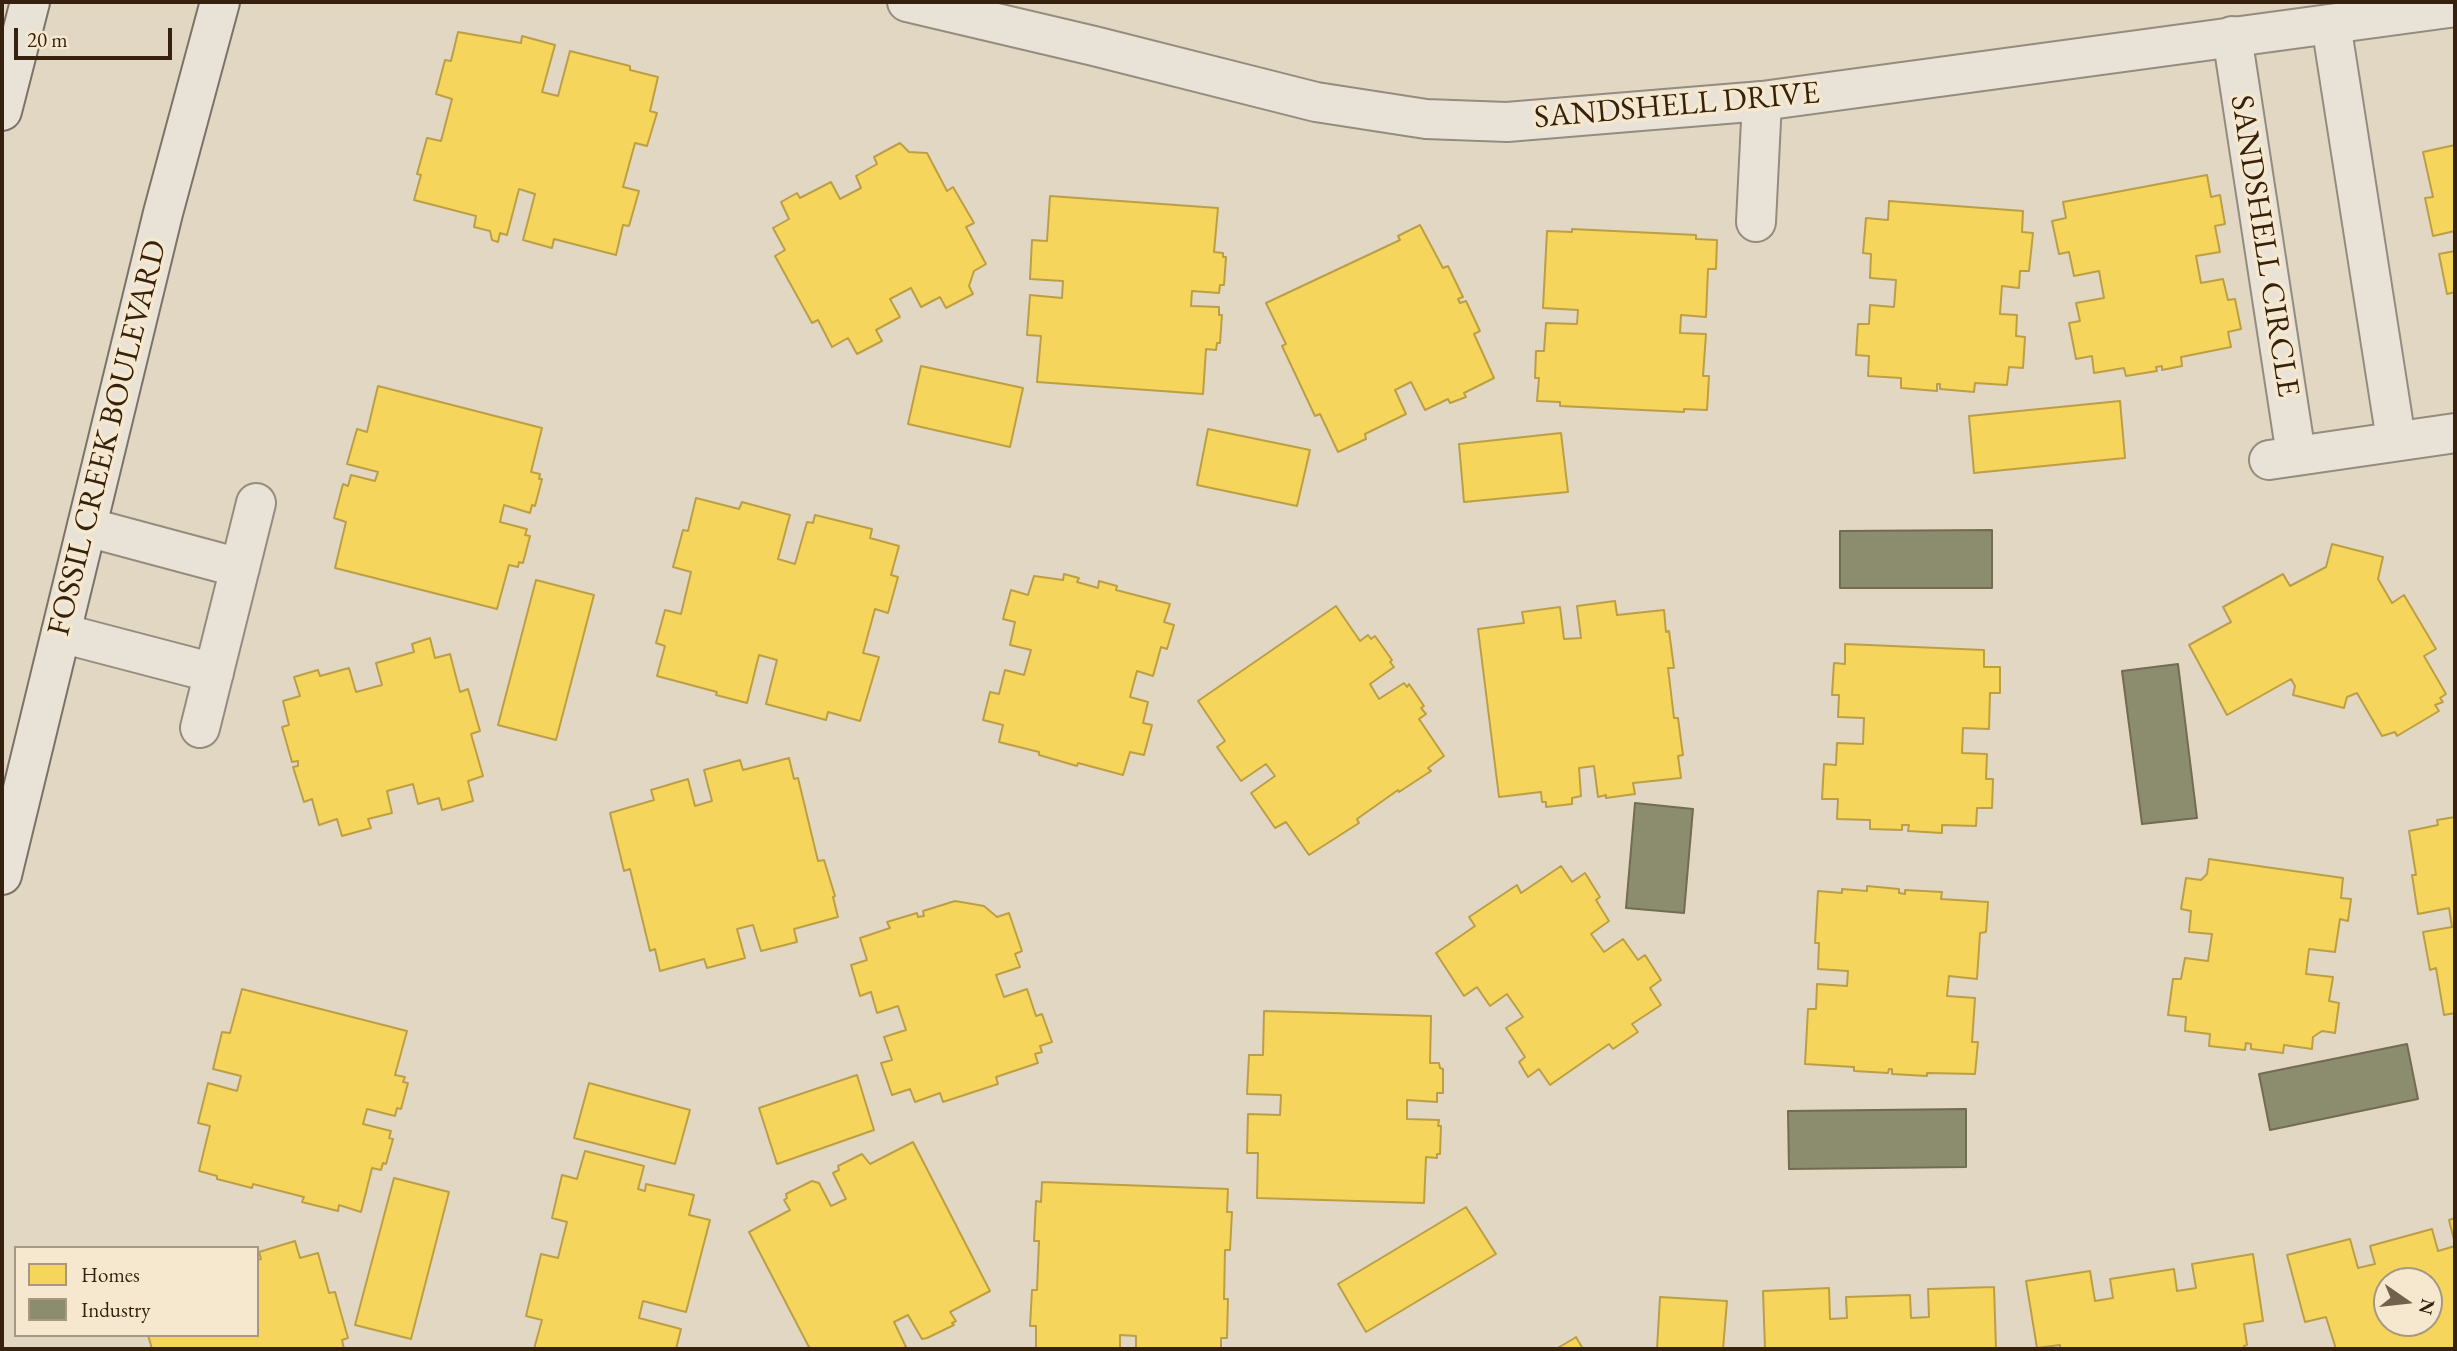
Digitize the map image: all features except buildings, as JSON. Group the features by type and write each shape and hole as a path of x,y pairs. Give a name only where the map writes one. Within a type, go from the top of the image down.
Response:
{"street":[{"path":"2,111 30,2"},
{"name":"FOSSIL CREEK BOULEVARD","path":"2,876 163,213 220,2"},
{"name":"SANDSHELL DRIVE","path":"907,2 1316,102 1426,119 1507,122 1762,101 2455,7"},
{"path":"2331,24 2396,440 2455,433"},
{"name":"SANDSHELL CIRCLE","path":"2232,36 2282,457 2396,440"},
{"path":"1756,222 1762,101"},
{"path":"200,728 256,503"},
{"path":"86,527 240,568"},
{"path":"61,633 214,673"}]}
